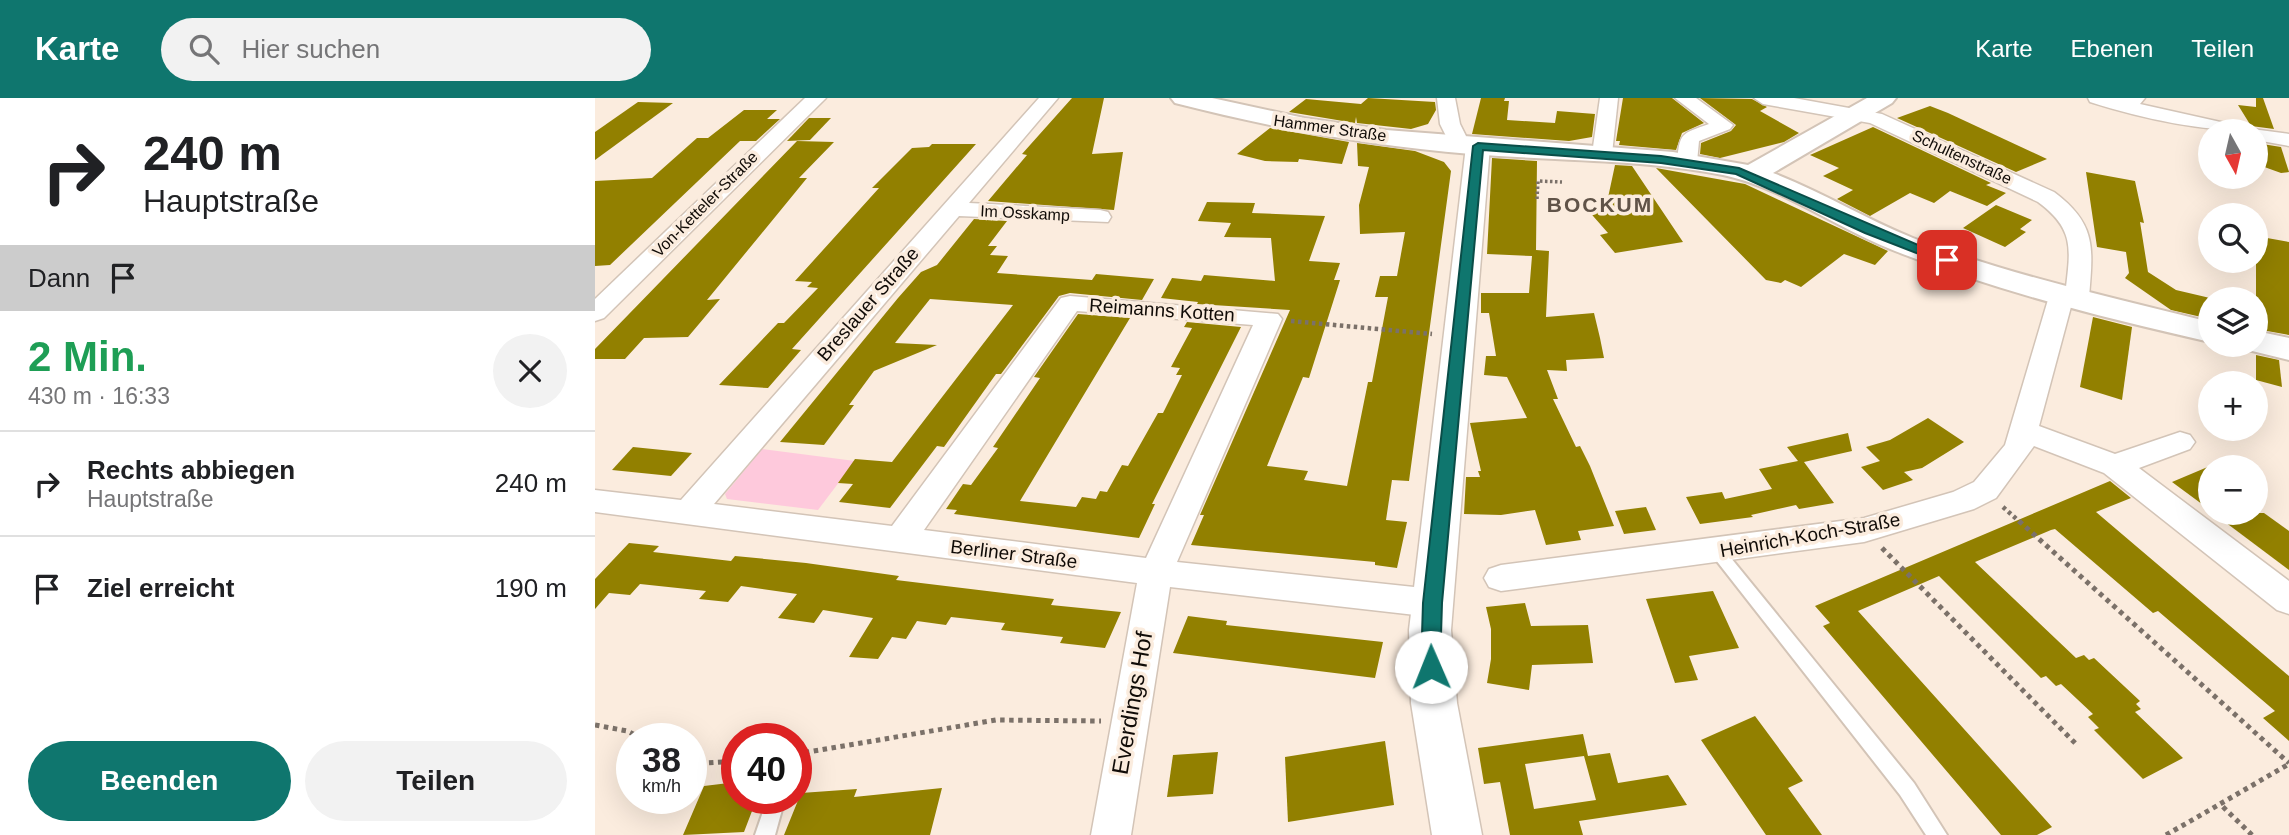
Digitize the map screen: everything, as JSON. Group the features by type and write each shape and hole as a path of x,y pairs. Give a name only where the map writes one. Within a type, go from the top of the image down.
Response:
{"main road":[{"name":"Hammer Straße","path":"1183,98 1277,122 1465,145 1687,162 1751,175 1903,244 1962,265 2198,329"},
{"path":"1751,175 1884,98"},
{"path":"2268,345 2289,349"}],"street":[{"name":"Von-Ketteler-Straße","path":"595,313 796,114 817,98"},
{"name":"Breslauer Straße","path":"689,512 1049,98"},
{"path":"1446,98 1450,124 1455,136 1465,145 1461,335 1433,603 1431,667 1434,703 1457,835"},
{"path":"1602,154 1609,98"},
{"path":"1684,98 1723,125 1689,138 1687,162"},
{"name":"Schultenstraße","path":"1763,98 1875,118 2046,197 2071,215 2081,245 2069,295"},
{"path":"2097,98 2130,102 2198,119"},
{"path":"2268,136 2289,140"},
{"name":"Im Osskamp","path":"951,209 1100,217"},
{"name":"Heinrich-Koch-Straße","path":"1501,578 1864,530 1926,514 1985,490 2019,448 2026,432 2069,295"},
{"name":"Reimanns Kotten","path":"900,539 1070,303 1269,319 1156,572"},
{"path":"2026,432 2115,465 2289,600"},
{"path":"2115,465 2180,442"},
{"name":"Berliner Straße","path":"595,501 1313,592 1433,603"},
{"name":"Everdings Hof","path":"1111,835 1156,572"}],"lane":[{"path":"1717,551 1907,789 1937,835"},
{"path":"765,835 772,814"}],"path":[{"path":"1537,199 1538,181 1562,182"},
{"path":"1269,319 1461,335"},
{"path":"1985,490 2289,763 2166,835"},
{"path":"1864,530 2078,746"},
{"path":"812,751 996,720 1129,721"},
{"path":"595,725 616,729"},
{"path":"2220,804 2252,835"}],"shaded area":[{"path":"762,449 855,461 818,510 727,499 725,494"}],"building":[{"path":"1072,98 1104,98 1092,154 1123,152 1114,210 988,201 1027,155 1022,154"},
{"path":"1368,98 1435,102 1436,110 1428,124 1411,129 1357,123 1356,117 1355,123 1289,112 1306,99 1361,104"},
{"path":"1481,98 1505,98 1504,101 1509,101 1507,120 1555,123 1557,111 1595,114 1592,137 1569,141 1472,134"},
{"path":"1623,98 1672,98 1704,123 1682,133 1676,150 1619,145 1620,141 1616,141"},
{"path":"1700,98 1752,99 1767,107 1760,111 1799,133 1784,142 1720,158 1700,154 1701,143 1731,131 1736,125"},
{"path":"2256,98 2263,98 2274,129 2268,128 2268,119 2247,119 2238,105 2256,107"},
{"path":"638,102 673,103 595,160 595,132"},
{"path":"1930,106 2047,159 2016,172 1897,118"},
{"path":"744,110 777,110 767,119 780,119 756,141 740,141 610,265 595,266 595,181 652,178 697,138 708,138"},
{"path":"809,118 831,118 810,140 787,141"},
{"path":"1873,127 1991,183 1986,185 2006,193 1987,206 1950,191 1934,203 1910,193 1870,216 1837,199 1853,190 1823,176 1839,168 1810,155"},
{"path":"1270,128 1349,142 1342,164 1299,159 1298,162 1265,161 1237,154"},
{"path":"797,141 834,142 799,178 807,178 707,300 720,299 688,337 644,338 625,359 595,359 595,349"},
{"path":"1357,143 1415,151 1444,162 1451,171 1409,481 1392,480 1386,520 1407,522 1397,568 1375,565 1375,562 1191,545 1204,515 1200,515 1290,310 1197,304 1198,302 1161,298 1172,278 1201,281 1204,275 1275,281 1271,238 1224,237 1231,223 1198,221 1207,202 1255,203 1252,213 1325,216 1309,261 1340,263 1334,280 1340,280 1309,378 1303,377 1267,466 1308,471 1304,480 1347,486 1368,382 1372,382 1388,297 1375,297 1380,276 1397,276 1405,232 1360,234 1359,205 1369,167 1358,166"},
{"path":"932,144 976,144 792,349 801,350 768,388 719,385 778,323 784,323 818,288 807,287 812,282 795,281 879,188 872,188 912,148 929,147"},
{"path":"2268,145 2281,147 2289,172 2281,173 2268,168"},
{"path":"1492,158 1537,161 1536,250 1549,251 1546,317 1594,313 1600,338 1604,358 1566,360 1567,371 1547,370 1558,399 1553,399 1576,447 1580,446 1590,466 1614,526 1578,531 1581,540 1546,545 1535,510 1501,515 1464,514 1466,477 1480,477 1478,471 1481,471 1470,423 1527,418 1507,377 1484,375 1486,356 1496,356 1489,313 1481,313 1481,293 1529,293 1532,256 1487,254"},
{"path":"1615,165 1632,166 1683,242 1615,253 1600,235 1608,233 1586,208 1606,207"},
{"path":"1656,168 1745,184 1888,251 1875,265 1844,254 1801,287 1785,280 1781,283 1766,280"},
{"path":"2086,172 2135,181 2144,223 2140,222 2148,272 2176,290 2198,295 2198,316 2171,310 2125,278 2129,273 2126,252 2097,247"},
{"path":"1996,205 2032,220 2020,229 2026,232 2005,247 1963,228"},
{"path":"974,219 1007,221 988,246 997,246 990,255 1008,256 997,273 1092,280 1096,274 1154,279 1142,300 1070,293 1059,296 1001,374 996,374 944,447 937,446 890,508 839,502 853,484 838,483 855,459 892,462 1013,305 930,299 895,343 937,345 874,371 849,405 854,405 824,445 780,442 898,298 921,272 937,265"},
{"path":"2268,238 2289,242 2289,335 2268,331 2268,287 2256,287 2256,273 2268,273"},
{"path":"1078,314 1130,318 1020,501 1076,507 1082,497 1096,499 1100,491 1107,492 1122,465 1128,466 1158,413 1163,413 1182,375 1176,375 1180,368 1171,367 1192,328 1184,327 1187,322 1241,327 1152,504 1155,504 1139,538 954,514 957,510 946,509 963,484 971,485 998,448 993,447 1040,378 1034,377"},
{"path":"2093,317 2132,327 2122,400 2080,387"},
{"path":"2256,357 2279,360 2282,387 2268,383 2268,371 2256,371"},
{"path":"1928,418 1964,442 1922,468 1904,472 1913,480 1883,490 1861,467 1880,461 1866,447 1890,440"},
{"path":"1848,433 1852,451 1804,462 1834,503 1799,509 1796,505 1751,515 1753,517 1700,524 1686,497 1722,492 1725,499 1772,489 1759,469 1798,461 1787,447"},
{"path":"633,447 692,453 671,476 612,470"},
{"path":"2198,471 2198,501 2172,482"},
{"path":"2110,481 2131,498 2096,512 2289,676 2289,741 2263,718 2275,711 2158,611 2153,613 2055,529 2051,530 1975,562 2076,658 2084,655 2089,660 2094,658 2140,701 2136,704 2141,709 2135,712 2183,758 2143,779 2094,730 2099,728 2088,717 2093,714 2061,684 2056,686 2046,676 2041,678 1939,576 1858,611 2052,827 2037,835 2001,835 1823,626 1830,623 1815,606"},
{"path":"1646,507 1656,530 1624,534 1615,511"},
{"path":"2268,516 2289,531 2289,570 2229,525 2268,525"},
{"path":"629,543 659,546 653,552 731,561 735,556 806,563 899,576 896,580 1054,599 1051,605 1121,612 1105,648 1060,643 1063,637 1001,630 1005,623 951,617 946,625 917,621 906,639 892,637 878,659 849,657 873,618 823,610 814,623 778,618 797,594 741,586 728,602 699,599 706,591 640,584 630,595 609,593 595,609 595,579"},
{"path":"1713,591 1739,648 1689,656 1698,680 1675,683 1646,599"},
{"path":"1525,603 1531,626 1588,625 1593,663 1532,665 1529,690 1487,683 1491,659 1491,629 1486,607"},
{"path":"1188,616 1227,621 1226,625 1383,642 1375,678 1173,653"},
{"path":"1755,716 1803,781 1788,788 1822,835 1766,835 1701,740"},
{"path":"1583,734 1588,756 1610,753 1618,783 1668,775 1687,805 1579,821 1583,835 1510,835 1500,782 1484,784 1478,748","holes":["1584,756 1596,800 1534,809 1525,764"]},
{"path":"1385,741 1394,805 1288,822 1285,757"},
{"path":"1218,752 1213,794 1167,797 1173,755"},
{"path":"721,784 721,814 751,814 744,832 683,835 692,814 707,814 707,786"},
{"path":"942,788 930,835 784,835 792,814 812,814 812,792 857,789 854,797"}],"district":[{"name":"BOCKUM","path":"1600,204"}],"route":[{"path":"1431,667 1430,631 1478,146 1661,159 1739,171 1773,184 1869,230 1947,260"}]}
